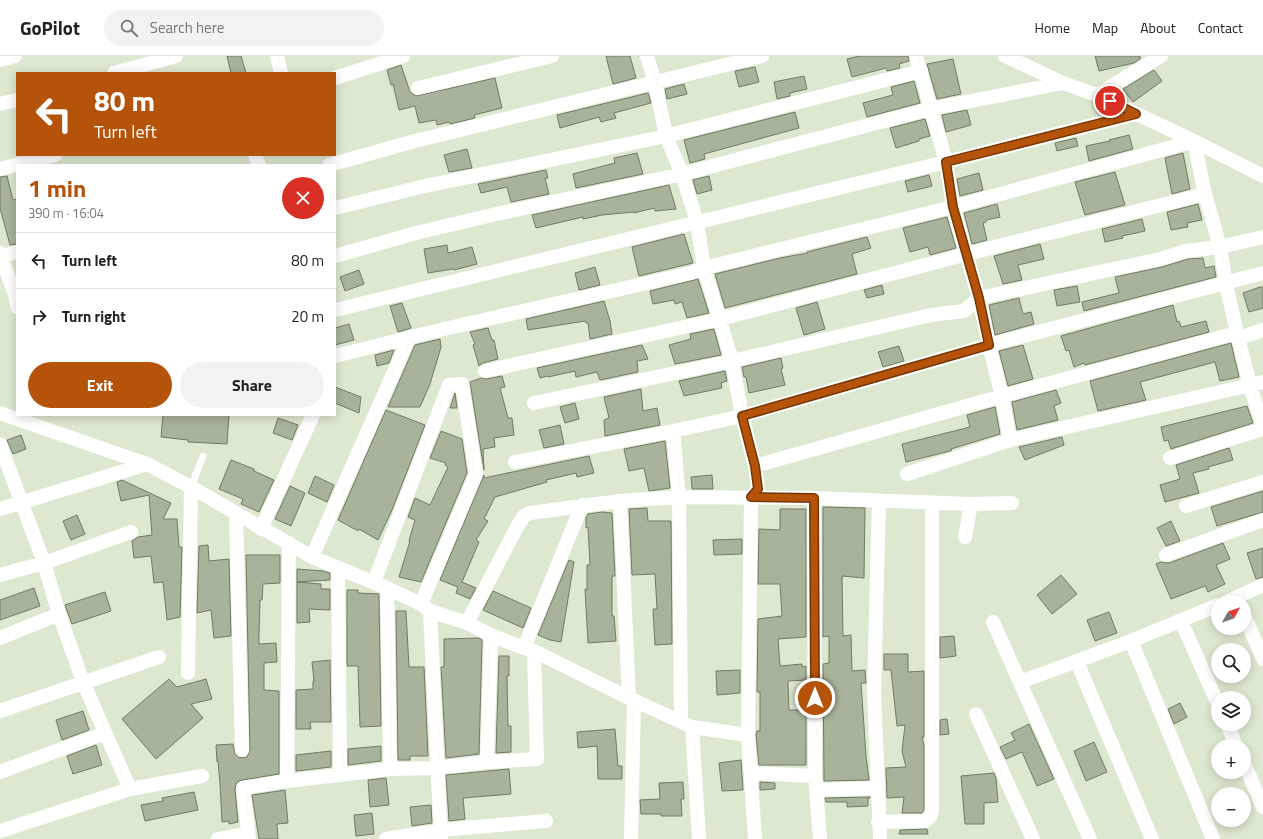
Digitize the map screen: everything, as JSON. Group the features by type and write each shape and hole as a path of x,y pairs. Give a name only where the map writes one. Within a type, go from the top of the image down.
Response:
{"street":[{"path":"0,60 15,56"},
{"path":"118,72 176,56"},
{"path":"277,56 281,72"},
{"path":"336,78 403,56"},
{"path":"418,88 552,56"},
{"path":"647,56 655,82 666,136 682,174 697,222 704,268 732,361 742,416 755,466 758,489 751,497 748,735 755,839"},
{"path":"333,164 415,141 762,56"},
{"path":"916,56 946,162 953,207 979,298 1002,396 1010,440"},
{"path":"1005,56 1063,83 1096,95 1194,141 1263,176"},
{"path":"1096,95 1161,56"},
{"path":"336,208 425,186 666,136 920,71"},
{"path":"336,256 416,233 492,215 682,174 930,109 1063,83"},
{"path":"0,104 16,100"},
{"path":"336,310 946,162 1136,114"},
{"path":"1170,458 1263,428 1257,384 1238,335 1226,284 1220,247 1194,141"},
{"path":"336,356 691,273 704,268 953,207 1194,141"},
{"path":"20,164 51,156"},
{"path":"0,169 16,165"},
{"path":"485,371 720,319 967,254 1206,194"},
{"path":"534,403 732,361 931,315 964,311 979,298 1160,259 1186,251 1220,247 1263,237"},
{"path":"16,252 0,255 16,298"},
{"path":"515,462 742,416 989,345 1226,284 1263,273"},
{"path":"755,466 1002,396 1238,335 1263,330"},
{"path":"312,557 409,338"},
{"path":"374,582 449,385 462,384 476,474 425,608 441,834"},
{"path":"907,474 1010,440 1257,384"},
{"path":"0,413 34,420 147,464 191,487 261,529 289,543 312,557 374,582 425,608 467,623 490,635 529,649 687,724 748,735"},
{"path":"261,529 313,416"},
{"path":"673,431 679,497 687,724 699,839"},
{"path":"0,446 44,563 59,614 84,682 130,789"},
{"path":"0,509 147,464"},
{"path":"1186,506 1263,482"},
{"path":"188,673 191,487"},
{"path":"467,623 518,525 524,516 530,513 582,505 679,497 814,498 971,504 1012,503"},
{"path":"814,498 815,776 820,839"},
{"path":"879,500 874,691 878,822 880,839"},
{"path":"620,501 632,699 631,839"},
{"path":"878,822 925,821 930,817 932,811 932,503"},
{"path":"965,537 971,504"},
{"path":"218,839 249,836 243,788 287,781 390,769 437,768 487,762 537,759 529,649 582,505"},
{"path":"236,514 242,750"},
{"path":"1166,555 1263,520"},
{"path":"0,575 44,563 130,532"},
{"path":"287,781 289,543"},
{"path":"338,568 340,775"},
{"path":"1244,595 1263,585"},
{"path":"387,588 390,769"},
{"path":"1020,682 1077,662 1211,608"},
{"path":"0,638 59,614"},
{"path":"1181,621 1212,691"},
{"path":"993,622 1090,839"},
{"path":"1251,631 1263,659"},
{"path":"487,762 490,635"},
{"path":"1131,641 1213,839"},
{"path":"0,711 159,657"},
{"path":"1077,662 1152,839"},
{"path":"976,714 1033,839"},
{"path":"0,772 105,733"},
{"path":"750,773 815,776"},
{"path":"2,831 130,789 202,776"},
{"path":"1251,779 1263,807"},
{"path":"816,790 877,788"},
{"path":"386,839 546,821"}],"lane":[{"path":"191,487 203,456"}],"building":[{"path":"227,56 241,56 246,72 231,72"},
{"path":"606,56 630,56 636,78 613,84"},
{"path":"859,56 908,56 909,61 899,64 900,68 887,71 886,68 852,77 847,59"},
{"path":"1095,56 1140,56 1140,59 1134,63 1099,71"},
{"path":"953,59 961,94 937,99 927,64"},
{"path":"401,65 410,92 416,96 495,78 502,108 474,115 475,118 450,124 449,122 437,125 436,120 419,123 415,106 399,110 393,84 391,85 387,70"},
{"path":"755,67 759,82 739,87 735,71"},
{"path":"1154,70 1162,81 1133,102 1123,89"},
{"path":"804,76 807,89 790,93 790,96 777,99 774,82"},
{"path":"914,81 920,103 867,117 863,103 893,95 891,87"},
{"path":"684,84 687,94 667,99 665,89"},
{"path":"648,93 651,103 614,113 616,118 601,122 599,117 560,128 557,115"},
{"path":"967,110 971,125 946,132 942,115"},
{"path":"795,112 799,128 704,154 705,159 690,163 684,140"},
{"path":"925,119 930,136 896,148 890,128"},
{"path":"1129,135 1133,149 1089,161 1086,146"},
{"path":"1076,138 1078,146 1057,151 1055,143"},
{"path":"467,149 472,168 449,172 444,155"},
{"path":"637,153 643,174 576,188 573,174 615,163 614,158"},
{"path":"1183,153 1190,189 1172,194 1165,158"},
{"path":"546,170 548,178 545,178 549,194 511,202 507,187 481,193 478,184"},
{"path":"1115,172 1125,205 1085,215 1075,182"},
{"path":"979,173 983,190 960,196 957,179"},
{"path":"929,175 932,186 908,192 905,181"},
{"path":"7,176 13,200 16,199 16,244 10,245 0,208 0,177"},
{"path":"709,176 712,190 697,194 693,180"},
{"path":"669,185 676,209 655,211 654,208 634,213 602,215 583,219 583,217 536,228 532,215"},
{"path":"997,204 1000,217 986,220 986,222 983,223 987,240 972,244 964,213"},
{"path":"1198,204 1202,220 1187,223 1188,227 1171,230 1167,212"},
{"path":"947,217 956,248 930,255 928,247 910,252 903,228"},
{"path":"1142,219 1145,231 1122,236 1123,238 1105,242 1102,229"},
{"path":"684,234 693,263 639,276 632,247"},
{"path":"867,237 871,248 852,254 857,274 725,308 715,274 780,258 808,253 807,252"},
{"path":"1040,244 1044,259 1018,265 1022,280 1003,284 994,256"},
{"path":"447,245 448,253 472,247 477,264 454,270 428,273 424,249"},
{"path":"1203,258 1205,268 1214,266 1216,277 1084,311 1082,302 1119,293 1115,277 1162,267 1188,259"},
{"path":"595,267 600,285 579,290 575,273"},
{"path":"359,270 364,284 345,291 340,277"},
{"path":"698,279 709,313 687,318 682,302 675,304 674,300 653,304 650,291"},
{"path":"882,285 884,294 867,298 864,290"},
{"path":"1077,286 1080,302 1057,306 1054,290"},
{"path":"1263,287 1263,308 1249,312 1243,293"},
{"path":"1019,298 1023,314 1031,312 1034,324 995,335 989,305"},
{"path":"604,301 612,334 590,339 588,323 585,321 528,330 526,319"},
{"path":"817,302 825,329 804,335 796,308"},
{"path":"402,303 411,328 398,332 390,306"},
{"path":"1173,305 1177,322 1179,321 1181,327 1206,321 1209,332 1085,365 1084,363 1074,367 1069,350 1066,351 1061,336"},
{"path":"349,324 354,340 336,345 336,328"},
{"path":"488,328 492,340 494,340 498,359 483,363 479,366 473,345 475,344 470,332"},
{"path":"714,329 721,355 675,364 669,345 691,339 690,334"},
{"path":"440,339 441,347 430,384 420,407 388,407 415,345"},
{"path":"1231,343 1239,377 1220,381 1215,362 1140,382 1146,400 1098,411 1090,381"},
{"path":"642,345 648,359 637,361 638,372 600,380 597,372 576,377 575,371 540,378 537,368"},
{"path":"1023,345 1033,379 1008,386 999,351"},
{"path":"899,346 904,361 883,367 878,352"},
{"path":"394,350 389,363 377,366 375,355"},
{"path":"781,358 783,368 781,369 785,385 749,393 746,377 744,377 742,367"},
{"path":"725,371 727,381 721,383 722,388 684,396 679,381"},
{"path":"502,376 505,387 500,388 508,418 512,418 514,435 494,438 495,447 483,449 484,470 470,382 481,378 487,379"},
{"path":"336,387 361,397 359,413 336,403"},
{"path":"641,389 643,411 657,408 660,425 605,436 604,420 609,418 604,397"},
{"path":"1056,390 1061,403 1054,406 1058,420 1017,430 1012,402"},
{"path":"455,393 457,408 450,408"},
{"path":"575,403 579,419 565,423 560,407"},
{"path":"1247,406 1253,423 1171,449 1168,440 1164,441 1161,427"},
{"path":"995,407 1000,434 951,449 952,450 950,451 906,462 902,444 970,427 967,415"},
{"path":"386,410 425,425 392,510 378,540 359,529 358,531 338,520"},
{"path":"163,416 229,416 227,444 188,442 188,440 161,437"},
{"path":"278,418 298,425 292,440 273,433"},
{"path":"560,425 564,444 544,448 539,430"},
{"path":"441,431 462,439 467,473 421,582 399,577 415,520 408,517 415,498 430,505 448,467 445,465 446,463 430,458"},
{"path":"21,435 26,449 13,454 7,440"},
{"path":"1062,437 1064,445 1025,460 1019,447"},
{"path":"665,441 670,488 649,491 644,468 629,471 624,449"},
{"path":"1229,448 1233,460 1193,473 1199,493 1165,502 1160,485 1180,479 1176,465"},
{"path":"589,456 594,473 577,477 576,473 546,480 547,482 495,497 484,519 488,521 476,540 479,542 462,582 476,588 470,599 456,593 458,587 440,580 484,475 484,478"},
{"path":"231,460 254,469 254,471 274,480 259,512 241,504 243,499 219,489"},
{"path":"712,475 713,489 692,489 691,477"},
{"path":"315,476 334,485 327,502 308,493"},
{"path":"122,480 171,503 163,519 177,519 179,547 182,547 180,617 167,620 163,582 154,583 151,556 134,558 132,541 138,537 152,535 149,495 121,501 117,482"},
{"path":"290,486 305,493 291,526 275,519"},
{"path":"1263,491 1263,512 1217,526 1211,507"},
{"path":"823,507 865,508 864,578 842,576 843,636 851,635 852,671 865,670 866,683 861,683 869,780 824,781 823,664 829,663 829,636 823,637"},
{"path":"647,508 648,521 671,521 672,644 655,645 653,609 657,609 655,574 632,575 629,509"},
{"path":"780,509 806,509 806,637 778,639 780,666 802,664 802,667 806,666 806,680 788,681 789,710 806,710 806,765 759,765 756,735 757,731 760,731 760,692 757,692 758,619 782,616 780,584 758,584 759,529 780,530"},
{"path":"602,512 612,513 615,576 612,576 612,616 614,616 616,641 588,643 585,589 587,590 587,565 590,565 588,527 586,528 586,518 588,514"},
{"path":"77,515 85,534 71,540 63,521"},
{"path":"1171,521 1180,541 1166,546 1157,528"},
{"path":"742,539 742,554 714,555 713,540"},
{"path":"1223,543 1230,559 1216,565 1225,584 1208,592 1205,586 1171,599 1156,564 1161,562 1169,563"},
{"path":"208,545 209,561 229,559 231,636 214,638 211,610 197,613 199,546"},
{"path":"1263,548 1263,577 1256,579 1247,553"},
{"path":"246,555 280,555 280,583 263,584 262,600 260,600 259,635 259,644 276,643 277,662 264,663 264,690 279,691 279,774 237,782 235,789 238,822 229,824 229,821 222,822 216,745 233,744 235,754 242,758 247,757 250,750"},
{"path":"569,560 574,562 561,642 550,640 538,635"},
{"path":"297,569 330,573 330,580 297,582"},
{"path":"1061,575 1077,594 1052,614 1037,595"},
{"path":"297,582 321,584 321,589 330,589 330,610 309,609 310,622 297,623"},
{"path":"34,588 40,606 0,620 0,600"},
{"path":"347,590 358,590 358,593 379,594 381,726 360,727 358,666 347,666"},
{"path":"493,591 531,608 523,628 483,610"},
{"path":"105,592 111,611 72,624 65,605"},
{"path":"396,611 406,611 409,667 424,667 428,756 410,756 410,760 398,760"},
{"path":"1109,612 1117,633 1095,641 1087,620"},
{"path":"954,636 956,656 940,658 940,637"},
{"path":"479,638 482,642 479,754 446,758 441,667 444,667 444,639"},
{"path":"884,654 908,654 908,672 924,671 924,737 922,737 924,745 924,810 922,813 902,813 904,797 887,798 886,768 906,767 902,751 905,725 897,726 891,670 884,670"},
{"path":"499,656 509,656 509,676 507,676 508,726 511,726 511,752 496,753"},
{"path":"330,660 331,722 310,722 311,729 296,729 296,690 313,689 314,681 312,662"},
{"path":"740,670 740,693 717,695 716,671"},
{"path":"169,679 177,687 206,679 212,699 191,704 203,718 156,759 122,719"},
{"path":"1180,703 1187,717 1174,724 1168,709"},
{"path":"83,711 89,730 62,740 56,720"},
{"path":"947,719 949,734 940,735 940,720"},
{"path":"1029,724 1054,779 1037,786 1022,752 1006,759 1000,747 1015,740 1011,733"},
{"path":"615,729 618,766 622,766 622,779 598,779 597,746 578,748 577,732"},
{"path":"1094,742 1107,772 1086,781 1074,751"},
{"path":"96,745 102,765 73,774 67,756"},
{"path":"381,746 381,761 348,765 348,749"},
{"path":"331,751 331,767 296,771 296,755"},
{"path":"741,760 743,790 722,791 719,763"},
{"path":"509,769 511,794 463,798 465,819 449,821 446,775"},
{"path":"994,773 996,778 998,802 984,803 984,824 965,824 961,776"},
{"path":"386,778 389,805 370,807 368,780"},
{"path":"683,782 684,799 681,799 682,816 641,814 640,800 660,799 659,783"},
{"path":"760,782 775,783 775,789 760,790"},
{"path":"285,790 288,823 277,824 278,839 259,839 252,795"},
{"path":"194,792 198,810 145,821 141,805 163,801 162,798"},
{"path":"870,797 868,798 868,806 847,807 847,802 826,802 825,798"},
{"path":"431,805 432,823 412,826 410,807"},
{"path":"372,813 374,834 356,836 354,815"},
{"path":"927,829 928,834 899,834 900,830"}],"route":[{"path":"815,698 814,498 751,497 758,489 755,466 742,416 989,345 979,298 953,207 946,162 1136,114 1110,101"}]}
